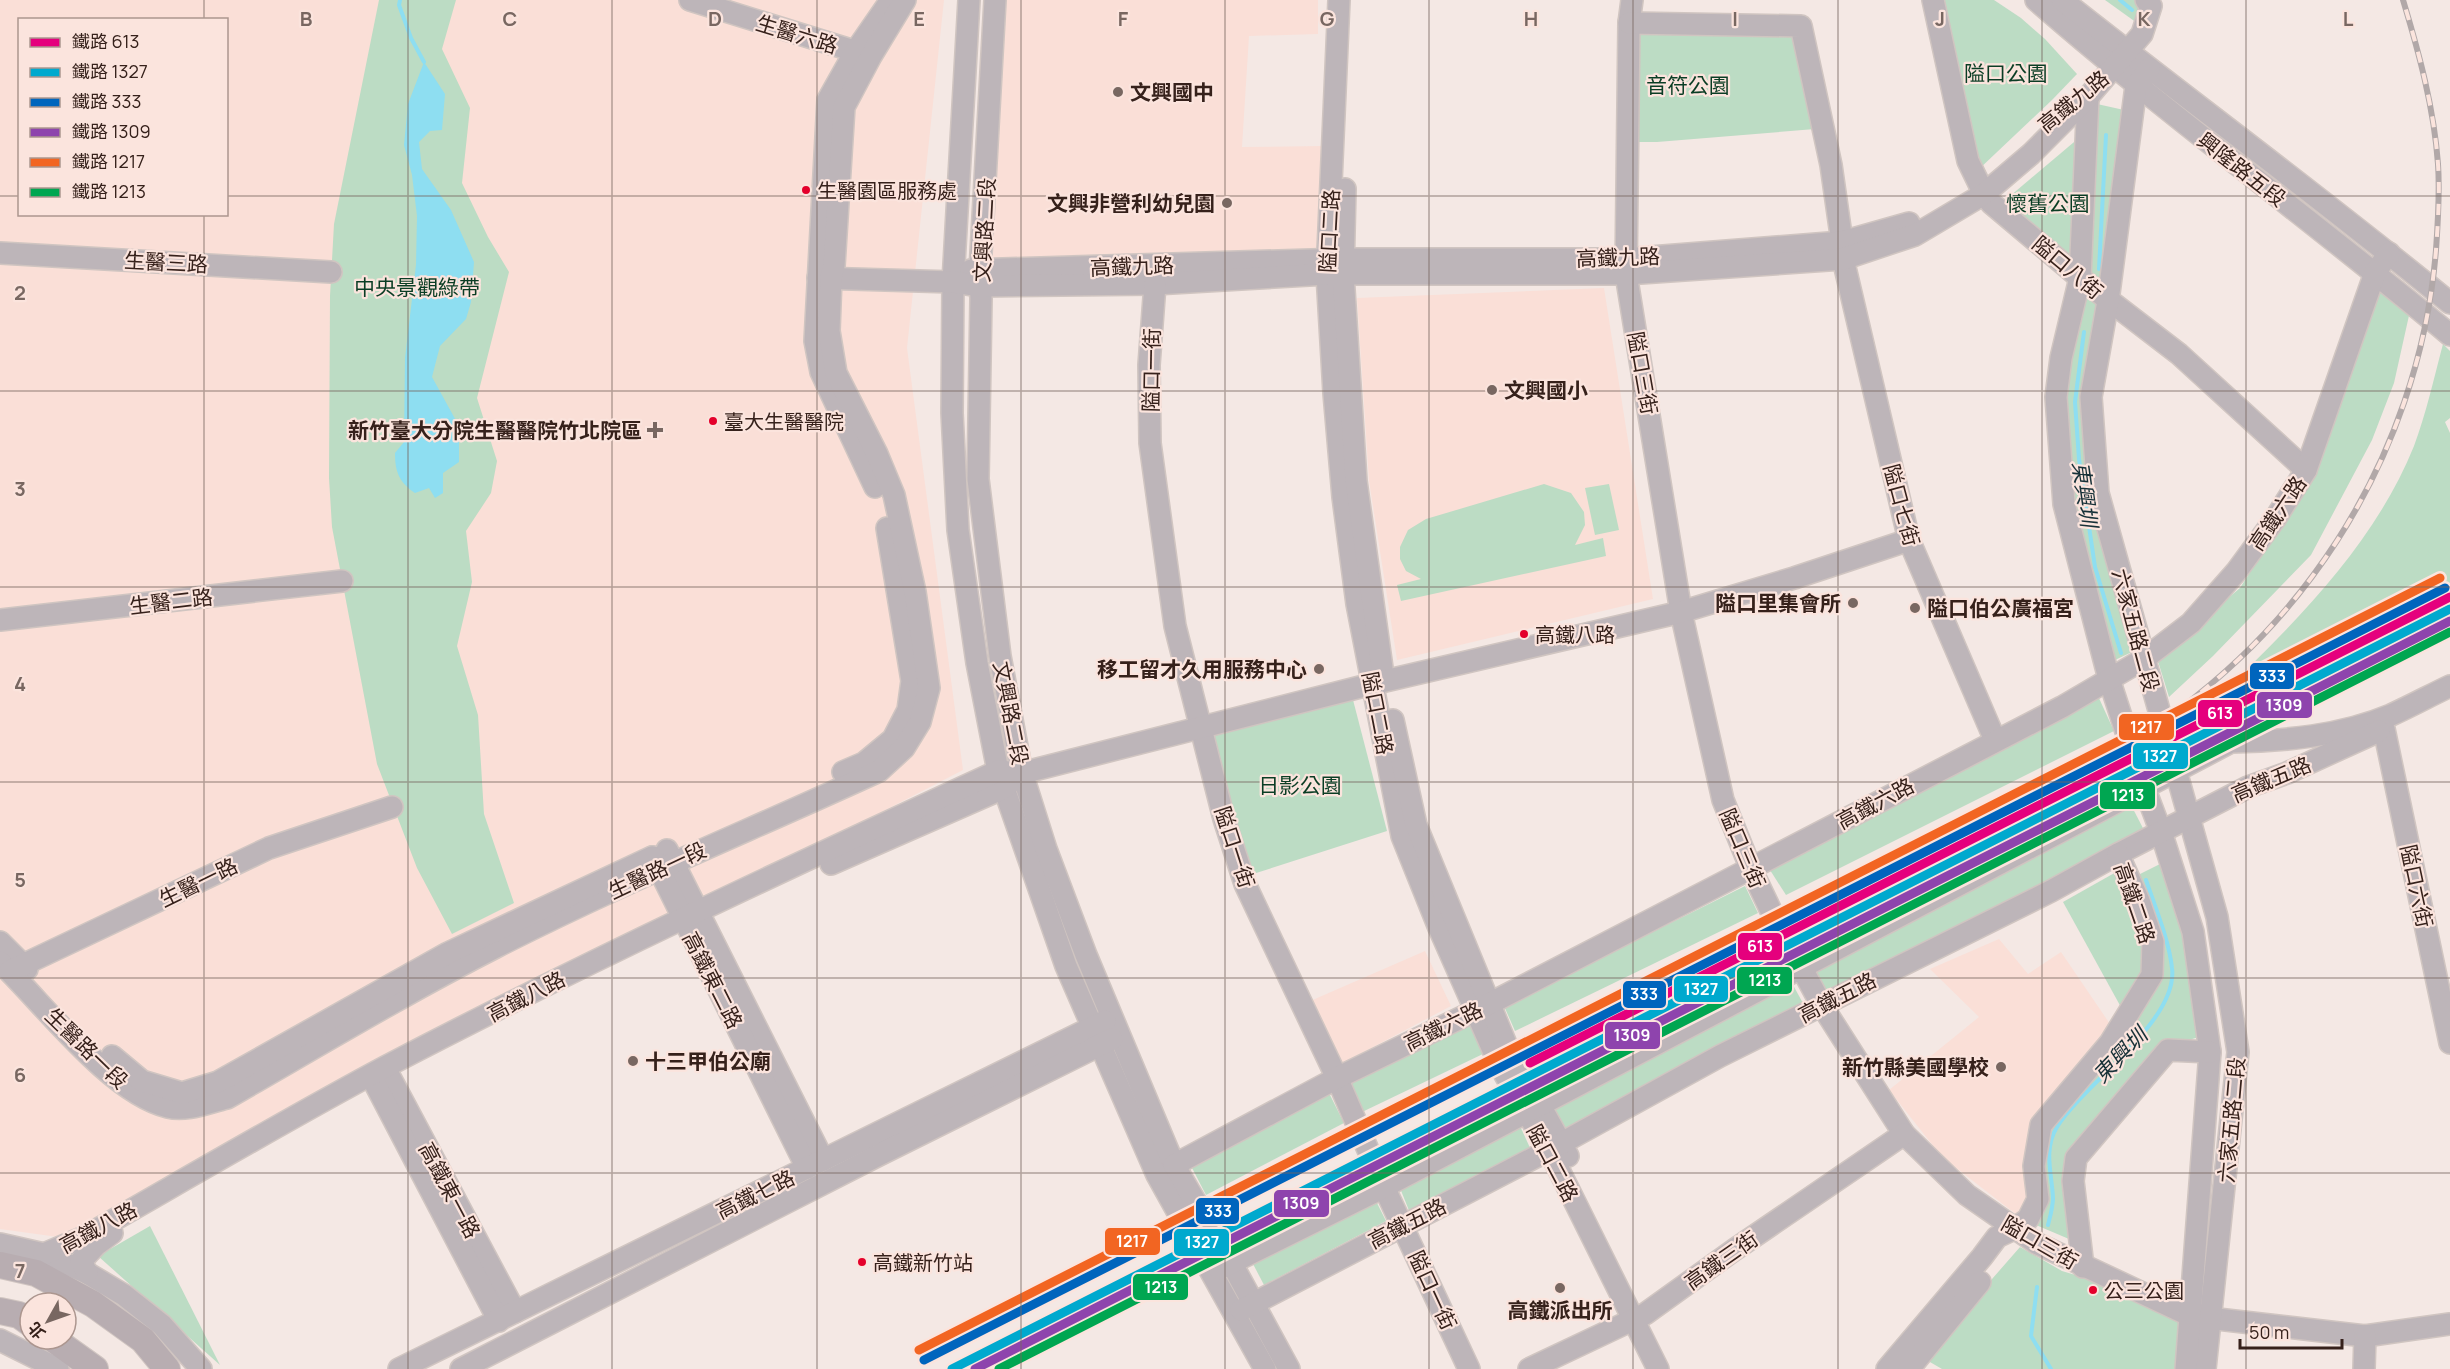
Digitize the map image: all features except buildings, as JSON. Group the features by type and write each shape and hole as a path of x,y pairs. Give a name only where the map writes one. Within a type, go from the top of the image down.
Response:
{"main road":[{"path":"0,1265 36,1273 93,1304 143,1340 167,1369"},
{"path":"0,1311 18,1315"},
{"path":"70,1351 95,1369"}],"street":[{"name":"生醫六路","path":"690,0 863,54"},
{"path":"863,54 891,0"},
{"path":"863,54 905,0"},
{"name":"文興路二段","path":"969,0 953,275 952,413 958,530 977,663 1001,780 1066,966 1105,1031 1174,1165 1232,1264 1289,1369"},
{"name":"文興路二段","path":"994,0 980,278 978,479 1000,656 1022,773 1105,1031 1164,1191 1265,1369"},
{"name":"隘口二路","path":"1339,0 1335,267 1378,683 1416,825 1482,1007 1500,1047 1555,1146 1639,1317 1658,1369"},
{"name":"隘口二路","path":"1335,267 1346,126 1352,0"},
{"name":"隘口三街","path":"1632,0 1629,23 1625,266 1681,612 1723,800 1751,869 1773,915 1821,1004 1904,1134 1967,1195 2036,1244 2083,1267 2202,1316 2365,1335 2450,1324"},
{"name":"隘口八街","path":"1933,0 1968,161 1981,188 1991,202 2080,278 2179,354 2306,470"},
{"name":"興隆路五段","path":"2036,0 2130,48"},
{"name":"興隆路五段","path":"2062,0 2130,48 2149,69 2389,253 2450,303"},
{"path":"2130,48 2151,6 2146,0"},
{"name":"隘口七街","path":"1629,23 1801,26 1831,165 1842,250 1909,540 1995,740"},
{"name":"高鐵九路","path":"980,278 1335,267 1625,266 1842,250 1915,235 2031,154 2088,97 2130,48"},
{"name":"高鐵九路","path":"1981,188 2076,94 2130,48"},
{"name":"興隆路五段","path":"2130,48 2136,86 2375,273 2450,335"},
{"name":"生醫路一段","path":"0,942 11,966 106,1051 142,1080 182,1093 218,1082 496,947 663,859 864,763 893,739 908,710 912,681 885,512 866,464 821,372 815,341 844,107 863,54"},
{"path":"2136,86 2149,69"},
{"name":"六家五路二段","path":"2136,86 2109,301 2091,397 2097,493 2217,917 2238,1053 2202,1316 2186,1369"},
{"name":"六家五路二段","path":"2088,97 2080,278 2061,358 2056,397 2064,504 2109,679 2193,932 2210,1052 2202,1316 2205,1369"},
{"name":"生醫三路","path":"0,253 331,272"},
{"name":"高鐵六路","path":"1174,1165 1337,1078 1482,1007 2062,707 2144,659 2191,622 2236,573 2275,519 2306,470 2375,273 2389,253"},
{"name":"高鐵九路","path":"825,271 1155,284 1335,267"},
{"name":"隘口一街","path":"1155,284 1149,365 1150,443 1175,626 1224,819 1245,884 1337,1078 1384,1187 1468,1369"},
{"name":"高鐵八路","path":"44,1254 84,1237 381,1078 692,920 1001,780 1378,683 1681,612 1909,540"},
{"name":"生醫二路","path":"0,620 342,581"},
{"path":"2387,722 2450,686"},
{"name":"高鐵五路","path":"1233,1315 1821,1004 2051,891 2248,787 2287,773 2387,722 2450,696"},
{"name":"高鐵五路","path":"1210,1273 1384,1187 2231,742 2296,738 2387,722"},
{"name":"隘口六街","path":"2387,722 2450,1043"},
{"name":"生醫一路","path":"11,966 129,916 269,848 392,807"},
{"name":"高鐵二路","path":"1887,1369 1997,1236 2014,1229 2028,1219 2038,1199 2034,1166 2041,1125 2110,1043 2152,975 2153,942 2139,901 2118,854"},
{"name":"高鐵東二路","path":"663,859 815,1164"},
{"name":"高鐵七路","path":"399,1369 815,1164 1105,1031"},
{"name":"高鐵七路","path":"461,1369 1105,1031"},
{"path":"2083,1267 2073,1181 2076,1158 2168,1050 2210,1052"},
{"name":"高鐵八路","path":"87,1273 81,1261 96,1245 117,1229 381,1078"},
{"name":"高鐵東一路","path":"381,1078 507,1316"},
{"name":"高鐵三街","path":"1529,1369 1639,1317 1904,1134"},
{"name":"高鐵二路","path":"1909,1369 2009,1245 2014,1229"},
{"path":"0,1244 44,1254 87,1273 124,1294 162,1325 201,1369"},
{"name":"隘口二路","path":"1639,1317 1673,1369"},
{"path":"2364,1369 2365,1335"},
{"path":"0,1340 58,1369"}],"shaded area":[{"path":"0,0 944,0 907,348 963,770 58,1237 0,1229"},
{"name":"文興國中","path":"996,0 1318,0 1318,34 1249,36 1242,147 1324,146 1327,262 982,261"},
{"name":"文興國小","path":"1604,288 1653,599 1397,660 1369,481 1357,298"},
{"name":"新竹縣美國學校","path":"1999,939 2028,974 2061,952 2112,1027 2030,1201 2017,1215 1942,1157 1889,1090 1979,1017 1930,969"},
{"path":"1425,951 1451,1006 1339,1065 1308,1002"}],"green space":[{"name":"中央景觀綠帶","path":"379,0 456,0 442,49 470,108 462,183 488,237 509,272 477,398 497,461 491,493 466,531 472,582 457,646 478,715 484,814 514,903 452,934 417,868 377,764 332,527 329,478 330,296 334,224"},
{"name":"隘口公園","path":"1934,0 1994,0 2021,18 2045,39 2077,74 1977,171"},
{"path":"2105,0 2140,0 2145,7 2137,23"},
{"name":"音符公園","path":"1633,30 1795,36 1815,129 1635,142"},
{"path":"2097,104 2124,110 2104,282 2086,273"},
{"name":"懷舊公園","path":"2080,137 2073,265 2003,202"},
{"path":"2378,290 2410,311 2394,383 2372,440 2311,555 2213,656 2169,697 2157,658 2240,588 2316,469"},
{"path":"2081,294 2101,306 2084,398 2134,651 2113,661 2073,512 2064,393"},
{"path":"2443,344 2450,351 2450,418 2445,422 2450,433 2450,585 2211,704 2299,616 2352,553 2376,519 2397,483 2414,446"},
{"path":"1544,484 1571,493 1584,512 1585,525 1575,545 1603,538 1606,556 1401,601 1397,585 1421,579 1406,571 1400,559 1400,547 1408,530 1426,519"},
{"path":"1609,484 1619,530 1595,535 1585,488"},
{"name":"日影公園","path":"1352,696 1387,831 1253,874 1210,736"},
{"path":"2098,696 2114,731 1786,895 1770,870"},
{"path":"2130,803 2146,834 1826,997 1814,974"},
{"path":"2162,863 2184,927 2199,1037 2155,1050 2067,1156 2069,1239 2036,1225 2039,1164 2050,1129 2155,978 2138,875"},
{"path":"2118,871 2143,943 2146,973 2122,1009 2063,902"},
{"path":"1745,886 1758,913 1515,1031 1504,1006"},
{"path":"1793,985 1804,1005 1565,1132 1550,1104"},
{"path":"1472,1023 1485,1053 1360,1113 1347,1080"},
{"path":"1329,1093 1344,1123 1206,1195 1190,1164"},
{"path":"1520,1126 1531,1150 1410,1213 1400,1188"},
{"path":"1375,1199 1386,1221 1264,1285 1252,1262"},
{"path":"150,1226 220,1365 98,1256"},
{"path":"2020,1247 2062,1271 2132,1292 2185,1318 2180,1369 1942,1369 1923,1358"}],"water":[{"path":"424,62 445,94 442,130 430,131 419,142 422,169 451,210 474,262 471,302 466,319 440,346 432,377 459,426 459,462 443,473 443,493 435,498 429,488 415,493 405,485 397,471 395,453 404,442 405,358 416,265 417,216 412,175 404,145 408,104"}],"waterway":[{"path":"400,0 399,5 411,38 424,62"},
{"name":"東興圳","path":"2120,0 2132,10"},
{"name":"東興圳","path":"2099,269 2106,135"},
{"name":"東興圳","path":"2084,332 2075,402 2079,459 2095,567 2121,653"},
{"name":"東興圳","path":"2048,1225 2053,1198 2049,1153 2057,1127 2087,1091 2146,1030 2161,1009 2170,988 2172,968 2168,946 2146,880"},
{"name":"東興圳","path":"2037,1287 2031,1336 2051,1369"}],"railway":[{"path":"1189,1223 1267,1174 1345,1132 1525,1051 2113,752 2179,709 2238,660 2291,603 2337,541 2375,474 2404,403 2425,328 2436,250 2438,164 2425,81 2403,0"}],"rail line":[{"name":"1217","path":"919,1350 2440,578"},
{"name":"333","path":"924,1360 2445,588"},
{"name":"613","path":"1530,1063 2450,597"},
{"name":"1327","path":"952,1369 2450,609"},
{"name":"1309","path":"975,1369 2450,621"},
{"name":"1213","path":"999,1369 2450,632"}],"place":[{"name":"文興國中","path":"1118,92"},
{"name":"生醫園區服務處","path":"806,190"},
{"name":"文興非營利幼兒園","path":"1227,203"},
{"name":"文興國小","path":"1492,390"},
{"name":"臺大生醫醫院","path":"713,421"},
{"name":"新竹臺大分院生醫醫院竹北院區","path":"655,430"},
{"name":"隘口里集會所","path":"1853,603"},
{"name":"隘口伯公廣福宮","path":"1915,608"},
{"name":"高鐵八路","path":"1524,634"},
{"name":"移工留才久用服務中心","path":"1319,669"},
{"name":"十三甲伯公廟","path":"633,1061"},
{"name":"新竹縣美國學校","path":"2001,1067"},
{"name":"高鐵新竹站","path":"862,1262"},
{"name":"高鐵派出所","path":"1560,1288"},
{"name":"公三公園","path":"2093,1290"}]}
